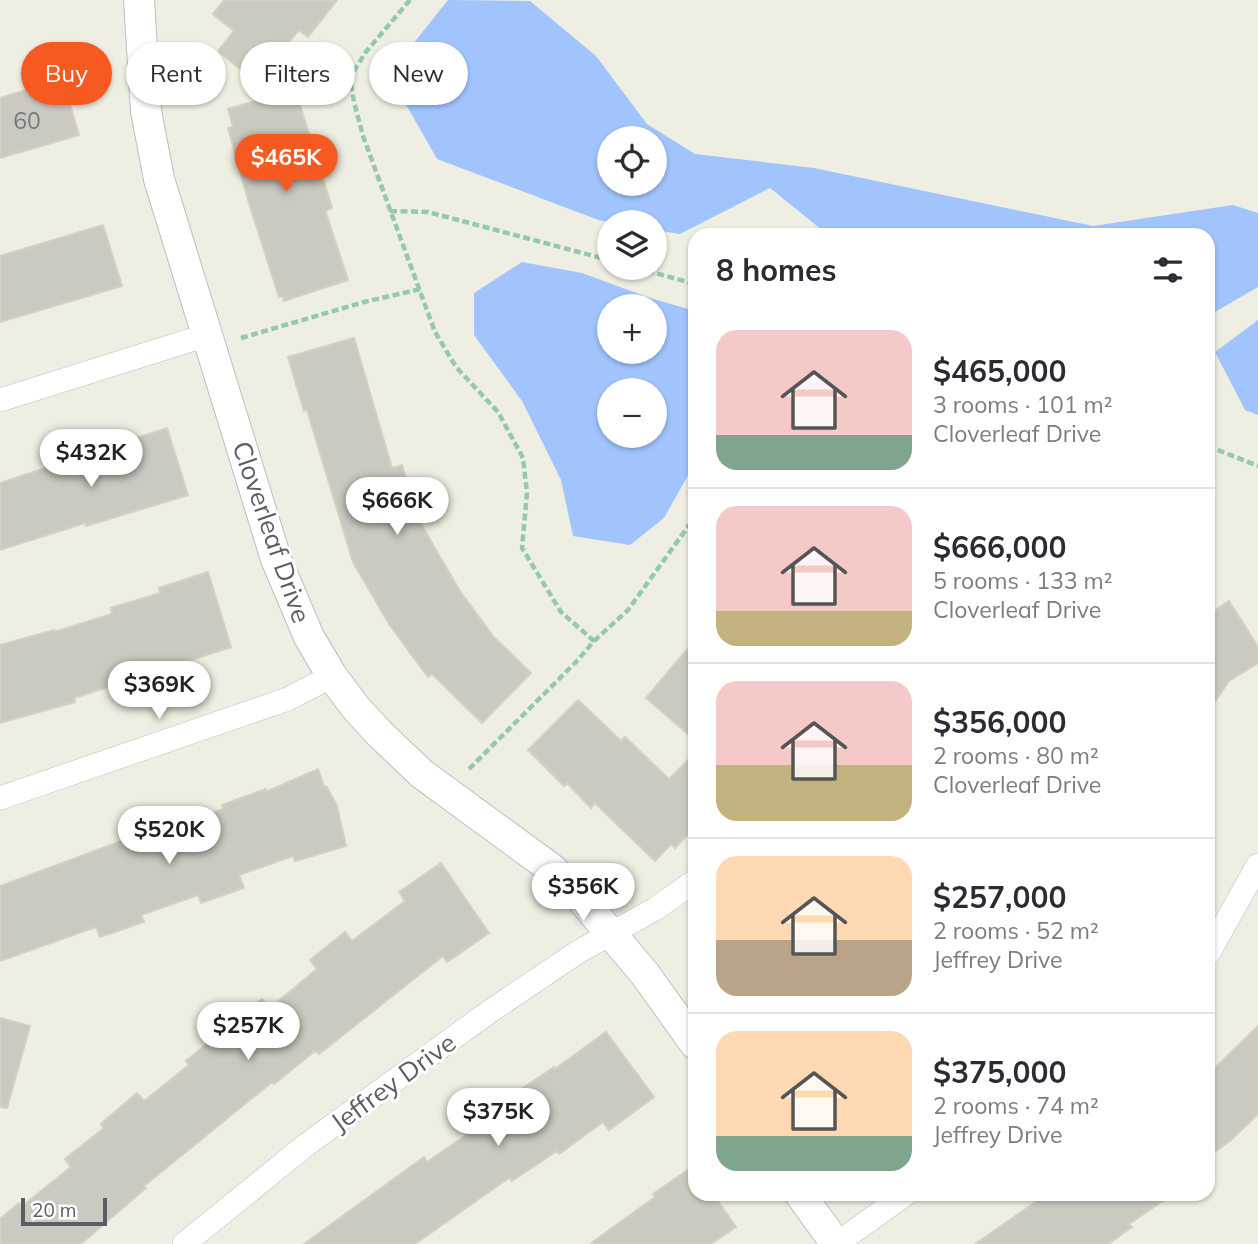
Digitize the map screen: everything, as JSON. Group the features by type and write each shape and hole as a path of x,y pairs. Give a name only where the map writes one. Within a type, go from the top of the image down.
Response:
{"street":[{"name":"Cloverleaf Drive","path":"139,0 146,111 159,179 280,570 299,616 332,676 356,708 414,766 447,794 552,869 611,932 688,1034"},
{"path":"0,400 206,335"},
{"path":"0,798 288,699 332,676"},
{"path":"1215,942 1258,865"},
{"name":"Jeffrey Drive","path":"184,1244 328,1129 489,1012 611,932 655,909 688,886"},
{"path":"805,1201 836,1244 896,1201"}],"path":[{"path":"410,0 365,53 350,78 363,136 435,332 456,368 498,412 523,458 527,492 522,548 561,611 594,641"},
{"path":"390,211 428,212 597,257"},
{"path":"667,276 688,282"},
{"path":"242,338 364,302 421,289"},
{"path":"1215,449 1258,466"},
{"path":"470,769 594,641 628,610 688,527"}],"water":[{"path":"448,0 530,1 596,56 650,126 597,126 597,196 667,196 667,136 695,154 814,168 1093,226 1233,205 1258,213 1258,287 1215,312 1215,228 820,228 770,188 680,234 667,232 667,210 597,210 597,219 437,159 406,105 468,105 468,42 415,42"},
{"path":"522,262 582,273 639,294 597,294 597,364 667,364 667,303 688,309 688,475 664,518 630,545 573,536 561,480 522,401 474,335 474,293"},
{"path":"1258,320 1258,415 1245,410 1215,352"}],"building":[{"path":"224,0 337,0 308,37 299,30 289,42 240,42 240,69 226,58 225,42 234,31 213,14"},
{"path":"21,91 21,105 70,105 79,135 0,158 0,98"},
{"path":"242,105 300,105 332,208 326,213 348,280 284,301 283,296 279,297 228,128 233,127 228,109"},
{"path":"103,225 122,286 0,322 0,256"},
{"path":"354,338 392,468 402,465 418,519 460,591 493,636 531,673 482,723 432,674 428,677 389,624 353,562 288,357"},
{"path":"167,428 188,495 0,550 0,483"},
{"path":"208,572 231,647 74,698 75,702 0,723 0,645 112,614 111,608 160,593 159,588"},
{"path":"1229,601 1258,647 1258,663 1229,681 1215,702 1215,610"},
{"path":"688,648 688,734 646,698"},
{"path":"578,700 621,741 625,737 669,779 688,760 688,834 675,848 671,844 655,861 595,803 591,808 567,783 564,786 528,750"},
{"path":"318,769 324,786 337,806 346,846 295,861 293,856 239,875 244,888 201,903 198,895 141,915 144,922 100,937 96,927 0,961 0,886 143,833 150,834 223,809 222,805 266,789 266,792"},
{"path":"441,863 489,933 447,962 443,956 319,1054 315,1051 274,1084 272,1082 144,1186 146,1188 81,1244 0,1244 0,1219 19,1203 21,1207 71,1167 65,1159 104,1128 101,1124 137,1093 144,1101 189,1065 186,1061 262,999 270,1008 317,969 310,960 345,932 352,941 405,901 399,892"},
{"path":"0,1018 30,1026 7,1108 0,1107"},
{"path":"1258,1026 1258,1114 1215,1152 1215,1068"},
{"path":"606,1032 654,1097 609,1130 603,1122 559,1154 557,1151 512,1181 510,1177 415,1244 304,1244 424,1157 427,1162 476,1128 474,1125 518,1095 516,1093"},
{"path":"688,1170 688,1201 718,1201 736,1227 711,1244 590,1244 655,1197 653,1194"},
{"path":"1037,1201 1163,1201 1129,1224 1132,1227 1108,1244 975,1244"}]}
